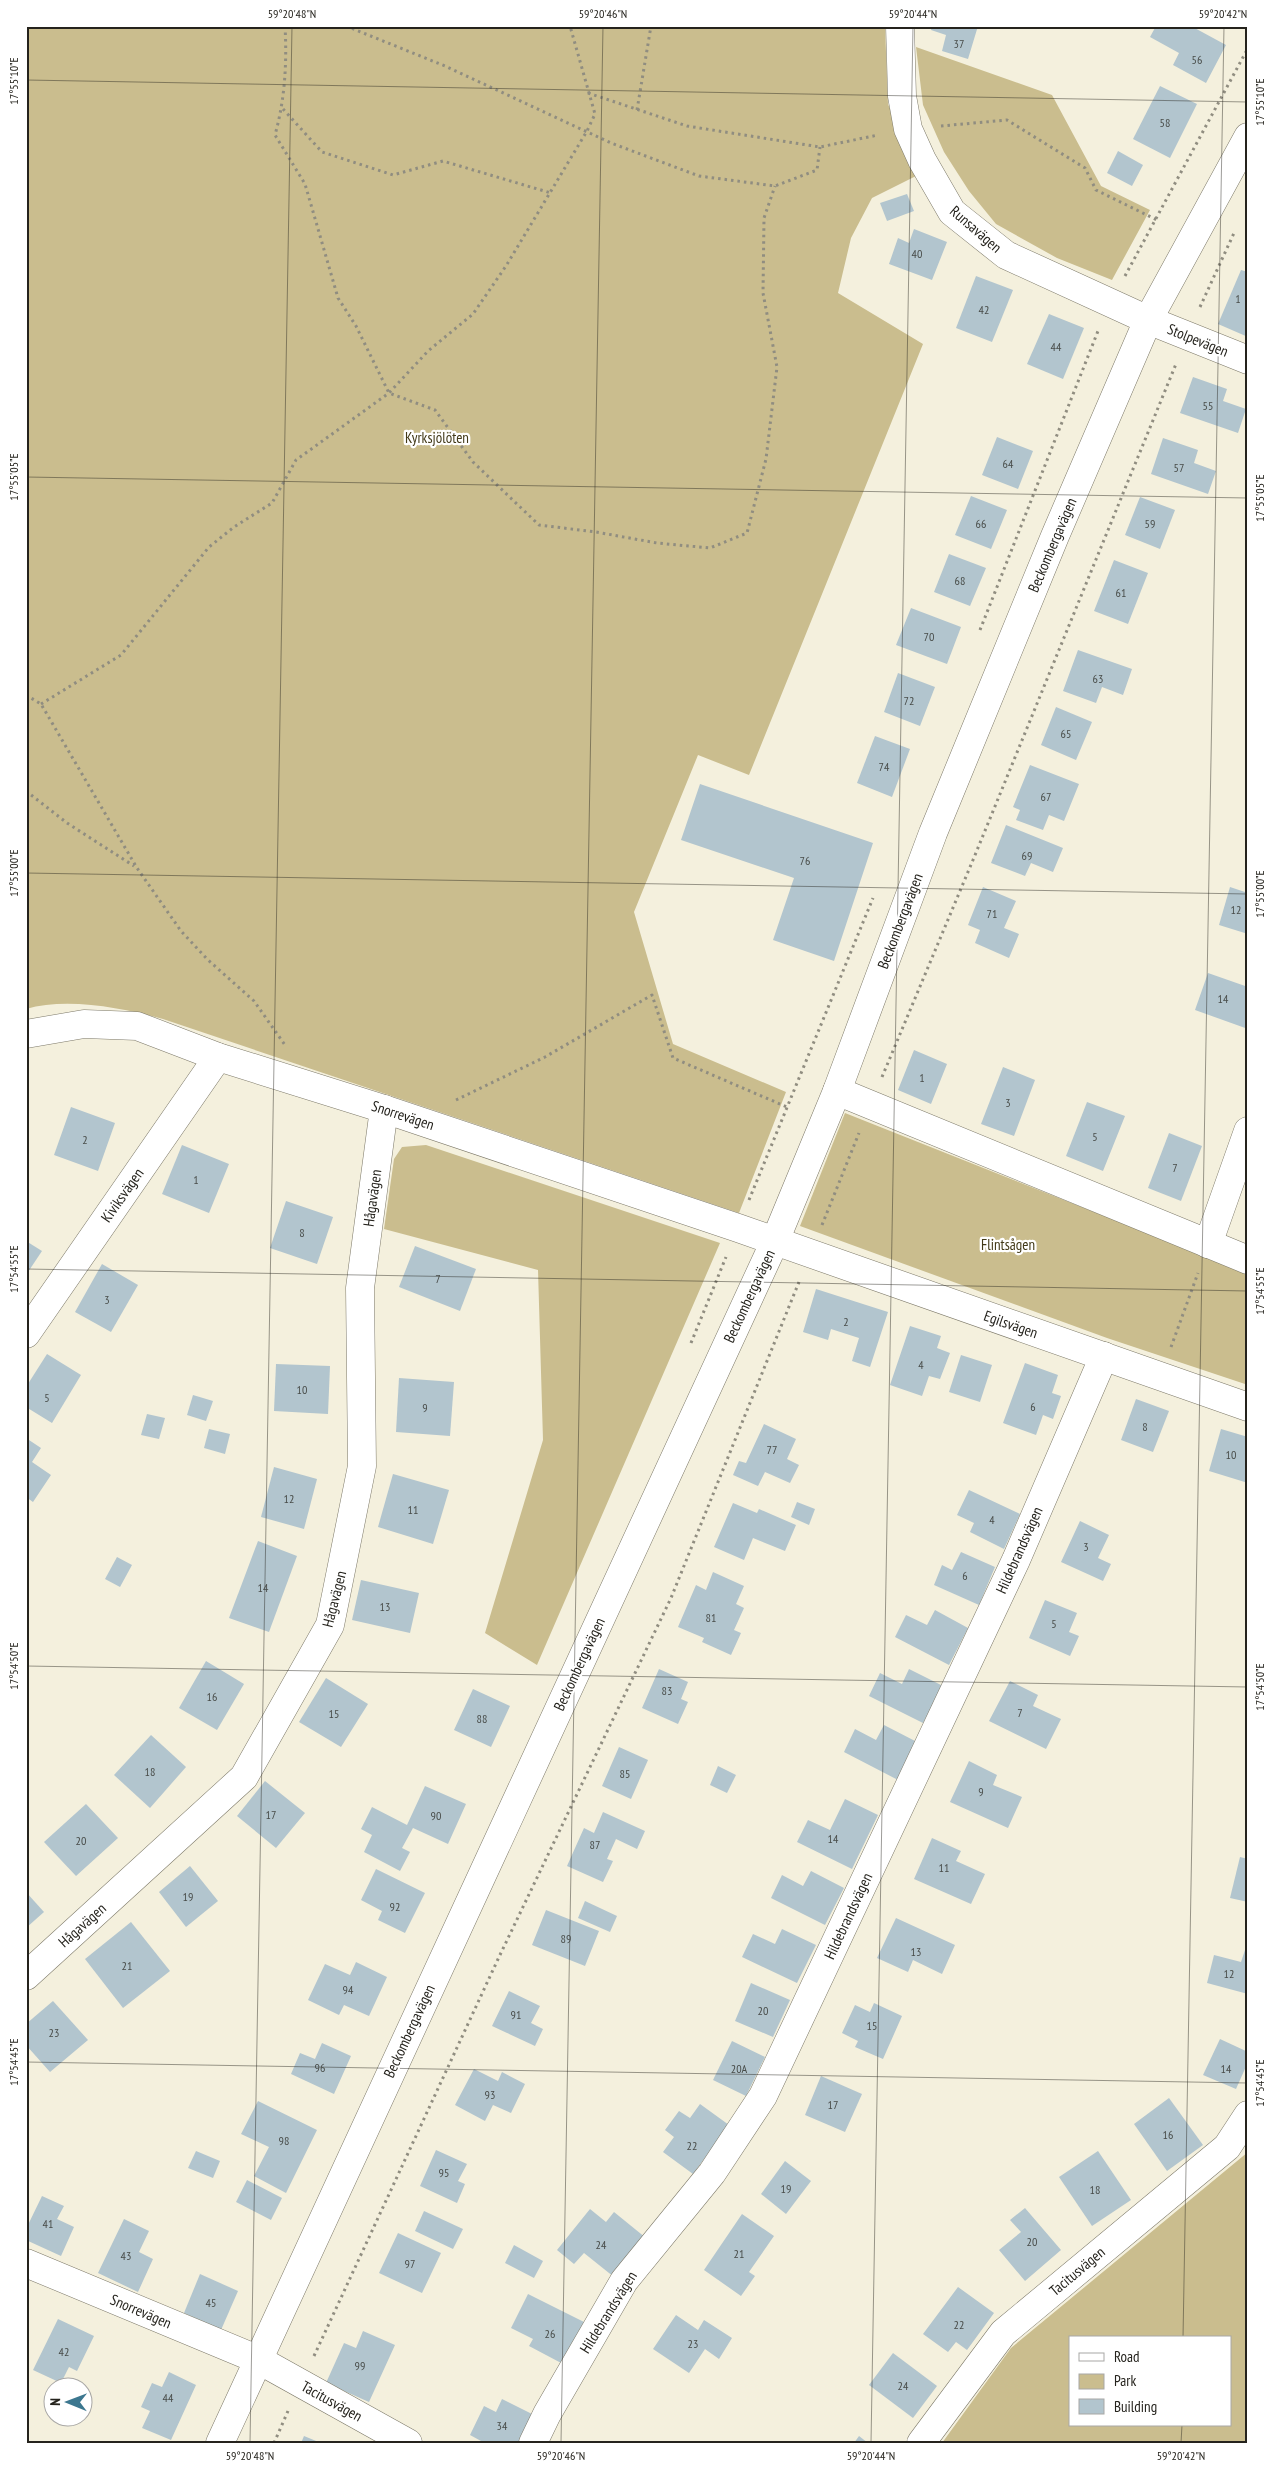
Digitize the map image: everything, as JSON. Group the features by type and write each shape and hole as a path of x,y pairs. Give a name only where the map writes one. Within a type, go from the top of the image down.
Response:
{"street":[{"name":"Runsavägen","path":"900,26 902,96 908,128 922,160 952,212 1006,255 1148,320"},
{"name":"Beckombergavägen","path":"220,2443 256,2359 775,1241 837,1092 937,824 1055,536 1148,320 1248,137"},
{"name":"Stolpevägen","path":"1148,320 1248,360"},
{"name":"Snorrevägen","path":"26,1034 84,1024 137,1026 218,1057 384,1109 775,1241"},
{"name":"Kiviksvägen","path":"26,1334 218,1057"},
{"path":"837,1092 1248,1260"},
{"name":"Hågavägen","path":"26,1976 244,1777 330,1625 362,1466 360,1288 384,1109"},
{"path":"1208,1244 1248,1131"},
{"name":"Egilsvägen","path":"775,1241 1248,1407"},
{"name":"Hildebrandsvägen","path":"533,2443 547,2414 624,2281 712,2173 763,2096 1016,1560 1104,1356"},
{"name":"Tacitusvägen","path":"922,2443 1003,2333 1227,2148 1248,2115"},
{"name":"Snorrevägen","path":"26,2263 256,2359"},
{"name":"Tacitusvägen","path":"256,2359 408,2443"}],"path":[{"path":"285,26 286,51 282,108 275,135 304,184 338,298 356,326 389,393 435,410 473,462 539,525 596,532 658,543 710,548 747,533 766,459 777,367 763,293 764,218 775,186"},
{"path":"346,26 445,66 611,143 699,176 775,186 816,170 820,147"},
{"path":"41,704 122,655 209,547 234,526 272,503 296,460 389,393 428,351 473,314 506,266 551,193 595,114 587,93 570,26"},
{"path":"637,110 651,26"},
{"path":"587,93 687,126 820,147 908,128 1007,120 1085,168 1096,190 1157,220"},
{"path":"282,108 322,152 393,175 443,161 551,193"},
{"path":"26,695 41,704 137,868 181,931 207,959 254,1001 280,1036 312,1086"},
{"path":"26,792 66,823 137,868"},
{"path":"448,1104 545,1057 652,995 672,1058 787,1107"},
{"path":"1161,1375 1208,1244"}],"green space":[{"name":"Kyrksjölöten","path":"26,26 885,26 888,104 918,175 872,198 851,238 838,293 923,344 749,775 698,755 634,912 673,1044 786,1092 739,1213 163,1019 95,1005 59,1004 26,1009"},
{"path":"916,47 1052,95 1101,186 1150,210 1112,280 1057,258 996,224 969,191 944,152 923,105"},
{"name":"Flintsågen","path":"845,1113 1248,1273 1248,1385 1107,1338 800,1226"},
{"path":"426,1145 720,1243 537,1665 485,1633 543,1440 538,1270 384,1229 394,1159 402,1147"},
{"path":"1248,2152 1248,2443 942,2443 1011,2348"}],"building":[{"path":"932,26 978,26 968,59 942,51 946,35 931,30"},
{"path":"1156,26 1191,26 1226,45 1206,83 1173,65 1179,53 1150,37"},
{"path":"1160,86 1197,104 1170,158 1133,139"},
{"path":"1118,151 1143,165 1132,186 1107,173"},
{"path":"907,194 914,211 887,221 880,203"},
{"path":"914,229 947,242 932,280 889,264 898,238 909,243"},
{"path":"1241,270 1248,272 1248,337 1218,324"},
{"path":"976,276 1013,290 992,342 956,328"},
{"path":"1049,314 1084,328 1063,379 1027,364"},
{"path":"1193,377 1227,389 1223,401 1246,409 1238,433 1180,413"},
{"path":"997,437 1033,451 1018,489 982,475"},
{"path":"1163,438 1198,450 1194,463 1216,471 1208,494 1151,474"},
{"path":"971,496 1007,510 991,549 955,535"},
{"path":"1140,497 1175,510 1160,549 1125,535"},
{"path":"949,554 986,568 970,606 934,592"},
{"path":"1114,560 1148,573 1128,624 1094,611"},
{"path":"911,608 961,627 947,664 896,645"},
{"path":"1078,650 1132,669 1123,695 1102,687 1096,703 1063,691"},
{"path":"898,673 935,687 920,726 884,712"},
{"path":"1056,707 1092,722 1076,760 1041,745"},
{"path":"875,736 910,749 892,797 857,783"},
{"path":"1030,765 1079,784 1064,821 1049,815 1043,830 1016,820 1020,810 1013,807"},
{"path":"700,784 873,843 834,961 773,940 794,878 681,840"},
{"path":"1006,825 1063,848 1053,872 1031,863 1025,876 991,863"},
{"path":"983,887 1016,901 1004,928 1019,934 1009,958 975,943 980,930 968,925"},
{"path":"1230,887 1248,893 1248,934 1219,925"},
{"path":"1208,973 1248,987 1248,1029 1195,1010"},
{"path":"914,1050 947,1064 931,1104 898,1090"},
{"path":"1003,1067 1035,1080 1014,1136 981,1124"},
{"path":"1087,1102 1125,1116 1103,1171 1066,1156"},
{"path":"71,1107 115,1123 98,1171 54,1155"},
{"path":"1169,1133 1202,1146 1181,1201 1148,1188"},
{"path":"182,1145 229,1164 209,1213 162,1194"},
{"path":"286,1201 333,1217 317,1264 270,1248"},
{"path":"26,1241 42,1251 26,1275"},
{"path":"415,1246 476,1269 460,1311 399,1287"},
{"path":"102,1264 138,1285 111,1332 75,1312"},
{"path":"816,1289 888,1312 870,1367 852,1361 859,1338 831,1329 828,1340 803,1332"},
{"path":"910,1326 941,1336 937,1348 950,1353 940,1379 929,1376 922,1396 890,1385"},
{"path":"47,1354 81,1375 52,1423 26,1407 26,1387"},
{"path":"961,1355 992,1365 980,1402 949,1392"},
{"path":"1025,1363 1058,1375 1052,1393 1061,1396 1053,1419 1043,1415 1036,1435 1003,1423"},
{"path":"276,1364 330,1366 328,1414 274,1411"},
{"path":"399,1378 454,1382 450,1436 396,1432"},
{"path":"193,1395 213,1401 206,1421 187,1415"},
{"path":"1136,1399 1169,1411 1153,1452 1121,1440"},
{"path":"147,1414 165,1418 159,1439 141,1435"},
{"path":"764,1424 796,1439 787,1459 799,1465 790,1483 765,1472 758,1486 733,1475 739,1461 746,1463"},
{"path":"209,1429 230,1434 225,1454 204,1448"},
{"path":"1221,1429 1248,1437 1248,1483 1209,1471"},
{"path":"26,1438 41,1448 32,1462 51,1475 33,1502 26,1497"},
{"path":"274,1467 317,1479 304,1529 261,1517"},
{"path":"393,1474 449,1490 433,1544 378,1527"},
{"path":"969,1490 1020,1514 1004,1549 970,1532 974,1523 957,1515"},
{"path":"797,1502 815,1509 809,1525 791,1517"},
{"path":"733,1503 757,1513 759,1509 796,1525 785,1551 753,1538 744,1560 714,1547"},
{"path":"1080,1521 1109,1535 1098,1558 1111,1564 1103,1581 1061,1562"},
{"path":"258,1541 297,1556 269,1632 229,1618"},
{"path":"961,1552 995,1567 979,1605 934,1585 942,1565 952,1570"},
{"path":"117,1557 132,1565 120,1587 105,1579"},
{"path":"713,1572 744,1586 736,1604 744,1608 734,1630 741,1633 731,1655 702,1642 704,1638 678,1627 696,1585 706,1590"},
{"path":"361,1580 419,1593 410,1633 352,1620"},
{"path":"1045,1600 1077,1613 1069,1632 1079,1636 1070,1656 1029,1638"},
{"path":"935,1610 968,1628 949,1665 895,1637 906,1615 927,1625"},
{"path":"206,1661 244,1684 217,1730 179,1708"},
{"path":"659,1669 688,1682 681,1699 688,1702 678,1724 642,1708"},
{"path":"909,1669 943,1686 923,1723 869,1696 880,1673 902,1684"},
{"path":"326,1678 368,1704 341,1747 299,1722"},
{"path":"1010,1681 1038,1695 1033,1706 1061,1719 1046,1749 989,1721"},
{"path":"473,1689 510,1706 491,1747 454,1730"},
{"path":"884,1725 917,1742 898,1780 844,1752 855,1729 876,1740"},
{"path":"151,1735 186,1767 150,1808 114,1775"},
{"path":"619,1747 648,1760 631,1799 602,1786"},
{"path":"969,1761 997,1775 993,1785 1022,1797 1008,1828 950,1802"},
{"path":"718,1766 736,1775 727,1793 710,1785"},
{"path":"265,1781 305,1813 276,1848 237,1816"},
{"path":"425,1786 466,1804 448,1844 413,1828 402,1848 410,1852 400,1871 364,1852 372,1835 361,1829 372,1807 407,1825"},
{"path":"845,1799 878,1815 852,1869 797,1842 808,1820 830,1830"},
{"path":"86,1804 118,1838 76,1876 44,1842"},
{"path":"603,1812 645,1831 637,1849 616,1839 607,1859 613,1861 603,1882 567,1866 584,1828 594,1833"},
{"path":"932,1838 961,1851 956,1861 985,1874 971,1904 914,1879"},
{"path":"1240,1857 1248,1859 1248,1902 1230,1898"},
{"path":"190,1866 218,1901 186,1927 159,1892"},
{"path":"376,1869 425,1893 405,1933 378,1920 382,1911 361,1900"},
{"path":"811,1871 844,1888 825,1925 771,1898 782,1875 803,1886"},
{"path":"26,1892 44,1912 26,1928"},
{"path":"585,1901 617,1916 610,1932 578,1918"},
{"path":"546,1910 599,1931 585,1966 532,1945"},
{"path":"896,1918 955,1945 942,1974 913,1960 908,1972 877,1958"},
{"path":"131,1922 170,1971 123,2008 85,1959"},
{"path":"782,1929 816,1945 797,1983 742,1957 753,1934 775,1944"},
{"path":"1245,1950 1248,1951 1248,1994 1207,1983 1214,1955 1241,1962"},
{"path":"356,1962 387,1977 369,2016 344,2005 339,2015 308,2000 325,1964 350,1975"},
{"path":"751,1983 790,2000 773,2037 735,2021"},
{"path":"509,1991 540,2006 531,2023 543,2029 535,2046 492,2026"},
{"path":"53,2001 88,2040 50,2072 26,2045 26,2024"},
{"path":"874,2003 902,2016 883,2059 855,2047 858,2041 842,2033 855,2005 870,2012"},
{"path":"1220,2039 1248,2052 1248,2062 1236,2089 1203,2075"},
{"path":"732,2041 765,2057 746,2096 713,2080"},
{"path":"322,2043 351,2056 334,2094 291,2074 300,2053 315,2059"},
{"path":"474,2069 498,2081 502,2072 525,2084 511,2113 493,2105 485,2121 455,2105"},
{"path":"821,2076 862,2094 845,2132 805,2115"},
{"path":"1169,2098 1203,2145 1167,2171 1134,2124"},
{"path":"258,2101 317,2130 286,2193 254,2176 269,2147 241,2134"},
{"path":"700,2104 729,2125 693,2174 663,2152 674,2137 665,2130 679,2111 690,2118"},
{"path":"436,2150 467,2164 458,2181 465,2184 457,2203 420,2186"},
{"path":"196,2151 220,2161 213,2178 188,2168"},
{"path":"1098,2151 1131,2200 1092,2226 1059,2177"},
{"path":"785,2161 811,2181 786,2214 761,2194"},
{"path":"247,2180 282,2198 271,2220 236,2202"},
{"path":"42,2196 64,2206 57,2219 74,2227 61,2256 26,2240 26,2229"},
{"path":"1025,2208 1061,2250 1025,2281 999,2250 1021,2232 1010,2220"},
{"path":"590,2209 606,2222 614,2212 646,2238 614,2277 584,2253 574,2264 557,2250"},
{"path":"424,2211 463,2229 453,2249 415,2231"},
{"path":"742,2214 774,2236 749,2272 755,2276 741,2296 704,2270"},
{"path":"124,2219 149,2231 139,2252 153,2259 138,2292 98,2273"},
{"path":"398,2233 441,2253 422,2293 379,2273"},
{"path":"514,2245 543,2261 534,2278 505,2263"},
{"path":"200,2274 238,2291 221,2330 184,2313"},
{"path":"958,2287 994,2313 967,2350 956,2342 948,2352 923,2334"},
{"path":"528,2294 584,2322 563,2364 529,2346 533,2339 511,2328"},
{"path":"676,2315 698,2330 704,2320 732,2338 719,2359 705,2349 689,2373 653,2349"},
{"path":"58,2319 94,2336 77,2371 69,2367 64,2376 46,2376 33,2370"},
{"path":"363,2331 395,2345 369,2402 326,2383 344,2343 356,2348"},
{"path":"893,2353 937,2386 913,2418 869,2385"},
{"path":"169,2372 196,2385 171,2440 142,2428 150,2411 141,2407 152,2383 162,2387"},
{"path":"502,2399 534,2415 521,2443 480,2443 481,2441 470,2435 484,2406 496,2412"},
{"path":"304,2436 321,2443 301,2443"},
{"path":"859,2436 868,2443 854,2443"}]}
